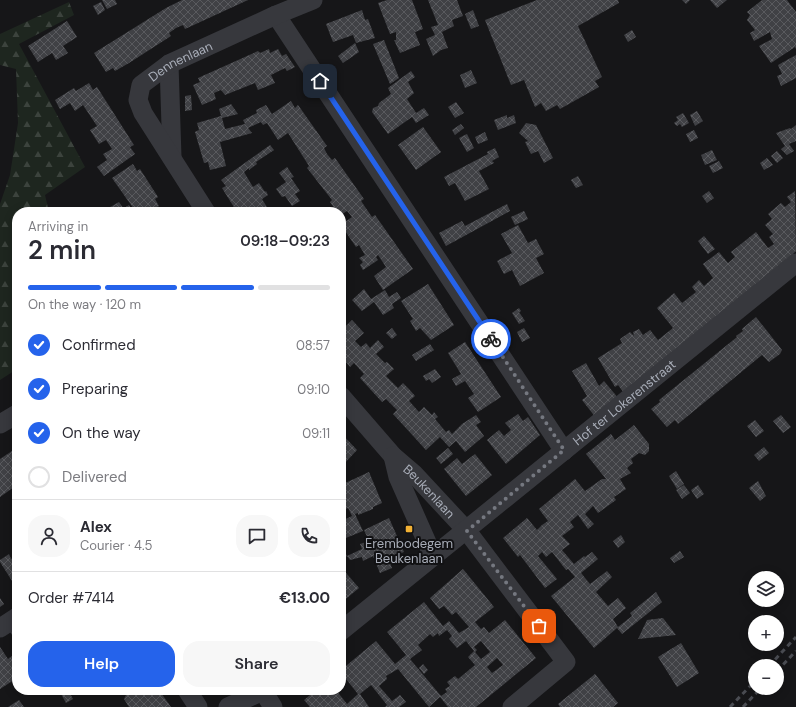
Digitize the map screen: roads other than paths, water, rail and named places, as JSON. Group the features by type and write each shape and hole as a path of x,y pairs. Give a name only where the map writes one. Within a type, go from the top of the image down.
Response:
{"street":[{"name":"Dennenlaan","path":"203,207 143,113 138,100 140,85 168,64 276,15 313,0"},
{"path":"276,15 564,450"},
{"path":"168,64 172,159"},
{"name":"Hof ter Lokerenstraat","path":"346,627 433,556 467,531 564,450 796,263"},
{"name":"Beukenlaan","path":"346,402 393,456 414,474 467,531 566,662 512,707"},
{"path":"0,424 12,417"},
{"name":"Beukenlaan","path":"393,456 398,476 433,556"},
{"path":"0,628 12,620"},
{"path":"191,695 198,707"},
{"path":"228,707 255,695"},
{"path":"266,695 273,707"}],"railway":[{"path":"776,659 796,637"},
{"path":"784,664 796,651"},
{"path":"730,707 748,688"},
{"path":"743,707 754,695"}],"place":[{"name":"Erembodegem Beukenlaan","path":"409,529"}]}
